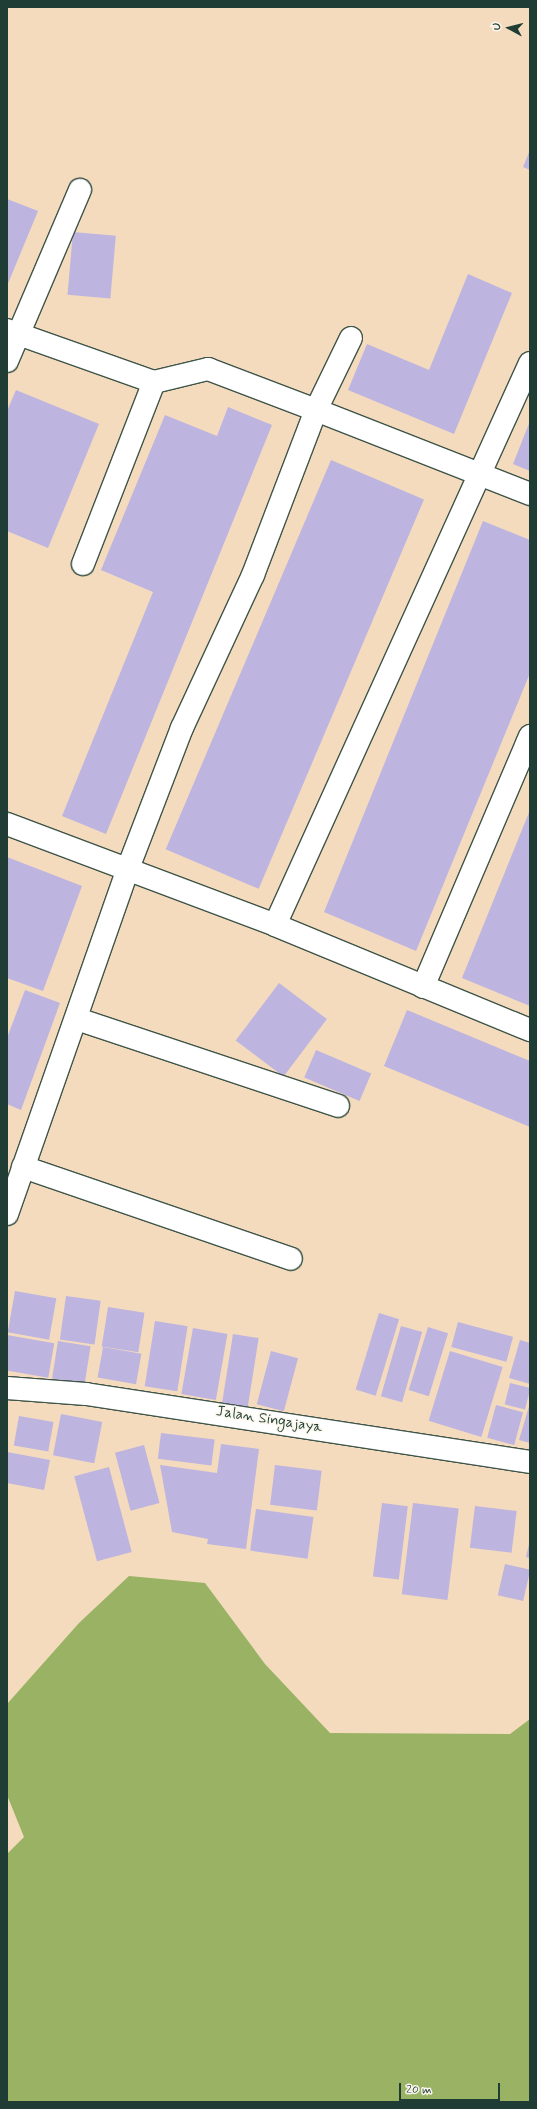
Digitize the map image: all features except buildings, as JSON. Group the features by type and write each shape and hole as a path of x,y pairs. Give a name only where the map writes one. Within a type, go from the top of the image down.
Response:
{"street":[{"path":"7,360 12,332 80,190"},
{"path":"12,332 154,382 208,369 483,473 530,494"},
{"path":"7,1214 127,871 182,728 253,575 316,410 351,338"},
{"path":"275,925 483,473 530,363"},
{"path":"83,564 154,382"},
{"path":"423,987 530,736"},
{"path":"7,824 127,871 275,925 530,1030"},
{"path":"76,1019 338,1106"},
{"path":"23,1167 290,1259"},
{"name":"Jalan Singajaya","path":"7,1388 147,1402 530,1462"}],"green space":[{"path":"129,1576 205,1583 265,1664 330,1733 510,1734 530,1719 530,2102 7,2102 7,1854 24,1837 7,1795 7,1704 79,1623"}]}
